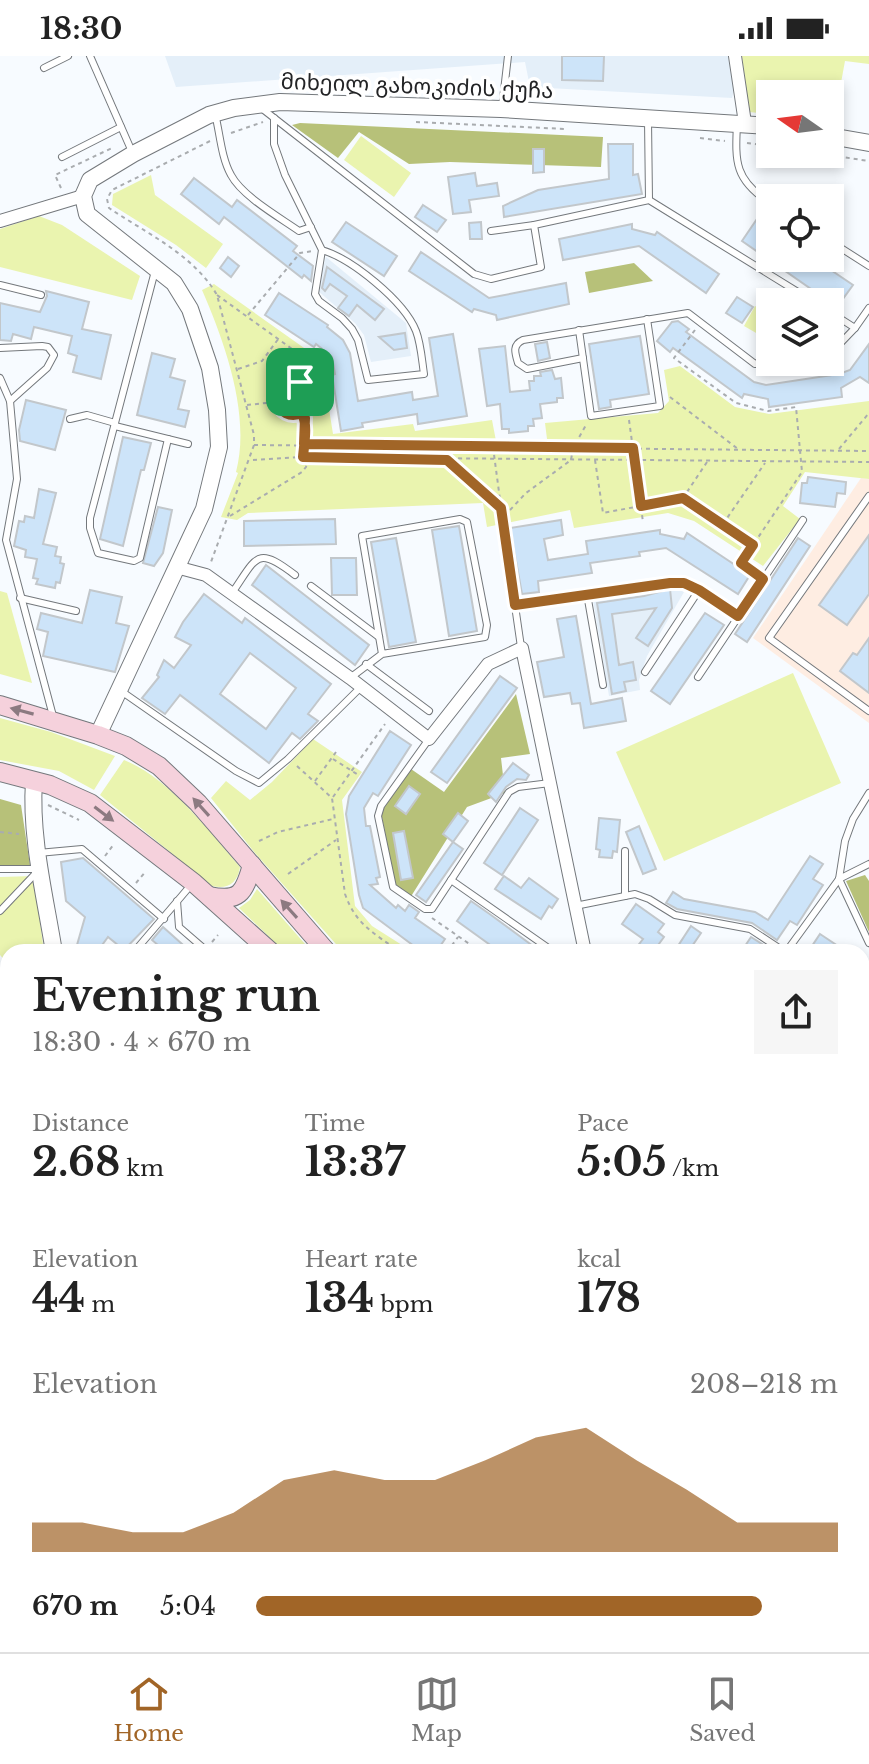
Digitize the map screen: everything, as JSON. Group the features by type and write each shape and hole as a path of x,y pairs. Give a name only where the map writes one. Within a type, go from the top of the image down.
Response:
{"main road":[{"path":"0,705 98,735 144,756 177,781 320,944"},
{"path":"0,772 68,792 90,803 194,883 262,944"},
{"path":"209,896 224,899 238,896 246,885 252,865"}],"street":[{"path":"735,56 741,123"},
{"name":"მიხეილ გახოკიძის ქუჩა","path":"83,196 90,180 185,125 215,113 280,102 379,103 756,125"},
{"path":"844,139 869,143"},
{"path":"0,207 5,219 83,196 87,214 174,283 190,309 210,368 219,447 204,509 98,735"},
{"path":"176,567 206,575 429,739 488,664 522,648 583,944"},
{"path":"34,781 32,802 53,944"}],"lane":[{"path":"44,68 68,56"},
{"path":"90,56 133,154"},
{"path":"501,109 508,56"},
{"path":"257,105 474,274 491,279 541,267 534,225"},
{"path":"215,113 231,176 240,188 299,231 311,227"},
{"path":"648,116 649,200"},
{"path":"274,118 274,144 285,175 322,250 315,294 319,301 352,329 358,340 368,380 424,374 416,331 393,300 365,276 332,253 322,250"},
{"path":"741,123 736,162 756,193"},
{"path":"62,157 121,127"},
{"path":"491,231 649,200 791,288"},
{"path":"844,250 869,266"},
{"path":"156,268 90,518 95,549 102,555 134,561 140,558 168,439"},
{"path":"0,285 41,295"},
{"path":"844,339 869,308"},
{"path":"583,358 527,369 518,363 515,350 523,340 688,313 756,364"},
{"path":"579,330 591,416 660,406 647,319"},
{"path":"844,321 855,328"},
{"path":"0,348 42,346 48,347 54,355 47,368 10,401"},
{"path":"0,378 10,401 17,479 3,539 54,720"},
{"path":"70,419 87,415 188,444"},
{"path":"869,496 769,638 869,711"},
{"path":"502,515 522,648"},
{"path":"350,678 382,654 485,637 487,625 467,522 460,519 362,536 382,654"},
{"path":"698,677 803,520"},
{"path":"232,593 255,560 264,556 273,558 295,575"},
{"path":"515,605 684,583 738,616"},
{"path":"311,586 379,637"},
{"path":"645,672 699,590"},
{"path":"587,594 603,685"},
{"path":"20,598 76,611"},
{"path":"366,664 429,711"},
{"path":"118,689 236,771 259,783 361,687"},
{"path":"429,739 381,806 378,816 393,887 428,910 509,792 518,787 550,783"},
{"path":"792,944 839,879 845,841 853,819 869,793"},
{"path":"0,869 82,849 164,919"},
{"path":"625,851 625,896"},
{"path":"0,911 39,861"},
{"path":"839,879 869,864"},
{"path":"839,879 869,943"},
{"path":"451,880 543,944"},
{"path":"141,944 194,883"},
{"path":"574,906 625,896 642,896 675,915 750,929 773,944"},
{"path":"177,901 179,927 199,944"}],"path":[{"path":"206,277 109,208 107,199 112,190 221,137 274,118"},
{"path":"416,122 577,129"},
{"path":"844,157 869,161"},
{"path":"247,315 300,253 322,250"},
{"path":"217,295 299,354 302,370 300,382"},
{"path":"701,323 674,358 736,403 768,411 796,407 802,472 741,563 763,579"},
{"path":"237,369 262,361 279,338"},
{"path":"300,382 284,385 277,394 277,402 286,413 302,413"},
{"path":"300,382 308,389 311,400 302,413"},
{"path":"657,387 739,450"},
{"path":"246,405 277,402"},
{"path":"627,411 643,522"},
{"path":"229,516 306,467 305,418 302,413"},
{"path":"838,451 869,413"},
{"path":"502,515 571,460 573,448 591,416"},
{"path":"254,445 869,451"},
{"path":"373,445 374,459"},
{"path":"493,447 502,515"},
{"path":"250,460 306,457 869,462"},
{"path":"447,460 502,515"},
{"path":"595,460 603,513 683,498 753,545"},
{"path":"683,498 708,461"},
{"path":"723,525 767,461"},
{"path":"332,798 394,712"},
{"path":"314,782 336,752"},
{"path":"332,758 360,776"},
{"path":"288,759 332,798 345,894 350,908 358,922 389,944"},
{"path":"44,804 79,820"},
{"path":"259,841 278,832 335,819"},
{"path":"0,832 28,835"},
{"path":"288,874 337,840"},
{"path":"99,863 114,844"},
{"path":"130,890 146,871"},
{"path":"428,910 432,918 469,944"},
{"path":"452,944 458,936"}],"shaded area":[{"path":"165,56 728,56 735,87 732,98 530,87 525,62 176,87"},
{"path":"326,257 406,323 411,356 371,362 364,335 355,323 317,290"},
{"path":"861,478 869,479 869,723 753,638"},
{"path":"676,588 684,592 647,656 639,680 640,690 609,696 593,600"}],"green space":[{"path":"742,56 869,56 869,64 845,61 842,80 756,80 756,113 749,112"},
{"path":"292,125 603,137 601,167 450,162 409,164 359,132 338,158"},
{"path":"361,136 411,173 394,197 344,160"},
{"path":"151,175 155,195 223,244 206,268 176,245 112,205 113,194"},
{"path":"39,216 62,225 140,276 132,300 0,267 0,229"},
{"path":"634,263 653,281 589,293 585,272"},
{"path":"214,284 314,355 323,371 333,434 413,424 415,431 492,420 496,441 547,439 545,423 658,413 669,401 664,370 680,366 735,407 769,414 869,401 869,479 805,472 783,506 800,519 763,566 694,521 668,513 574,528 570,510 487,527 483,503 248,513 237,520 221,517 238,473 240,427 227,356 202,290"},
{"path":"755,306 756,307 756,333 744,326"},
{"path":"0,591 7,593 32,683 0,674"},
{"path":"793,673 841,783 664,861 616,752"},
{"path":"516,694 530,754 501,758 505,793 467,807 410,898 395,885 381,812 411,769 444,792"},
{"path":"0,718 51,732 115,756 94,790 59,771 0,760"},
{"path":"313,739 362,772 342,800 355,906 372,926 400,944 336,944 211,798 226,781 250,800"},
{"path":"124,760 172,792 240,867 231,884 212,886 100,795"},
{"path":"0,799 21,805 30,865 0,865"},
{"path":"865,875 869,881 869,932 846,881"},
{"path":"34,876 43,944 0,944 0,877"},
{"path":"257,889 305,944 277,944 239,908 250,900"}],"building":[{"path":"562,56 604,56 603,81 562,80"},
{"path":"608,144 633,144 633,175 638,174 642,194 504,217 503,206 538,190 609,179"},
{"path":"533,149 544,149 544,172 533,173"},
{"path":"475,173 477,186 497,183 499,196 469,200 471,212 453,214 448,177"},
{"path":"194,178 232,207 237,200 297,246 293,251 313,266 311,281 304,275 302,278 224,217 219,224 181,194"},
{"path":"423,205 446,220 437,232 415,217"},
{"path":"756,220 756,251 742,241"},
{"path":"346,222 397,256 384,276 332,242"},
{"path":"481,222 482,239 470,239 469,223"},
{"path":"632,224 632,229 655,235 657,232 719,274 706,293 639,246 563,260 559,239"},
{"path":"421,252 489,298 566,283 569,304 497,320 496,315 474,309 472,312 409,271"},
{"path":"228,257 239,266 231,277 220,268"},
{"path":"327,267 384,309 375,320 357,305 349,316 338,308 347,296 330,284 325,291 322,288"},
{"path":"787,272 834,272 853,285 844,297 844,288 810,288"},
{"path":"46,291 89,302 82,329 111,335 101,379 73,372 77,356 68,353 72,336 34,327 31,339 13,334 11,341 0,340 0,303 40,312"},
{"path":"279,293 328,325 343,340 350,353 358,401 412,392 413,400 438,396 429,338 453,334 467,416 418,424 417,414 362,423 363,427 341,431 332,357 316,344 314,347 265,315"},
{"path":"737,297 753,307 742,323 726,313"},
{"path":"678,321 689,329 686,332 754,382 766,385 844,376 869,344 869,383 860,377 841,388 842,397 769,407 768,399 744,394 742,398 673,348 670,352 657,341 672,322"},
{"path":"405,333 407,348 394,350 379,337"},
{"path":"640,336 649,394 610,400 611,407 599,409 589,344"},
{"path":"547,342 550,358 538,361 535,344"},
{"path":"505,346 510,392 530,390 529,381 534,381 534,376 541,376 540,372 552,370 555,379 561,378 563,398 540,404 542,418 533,419 534,426 528,426 528,431 509,433 509,429 502,429 500,404 487,406 479,349"},
{"path":"152,353 175,359 170,377 185,381 178,409 189,411 185,427 137,415"},
{"path":"26,400 66,410 55,450 20,441 19,430"},
{"path":"123,437 151,443 144,470 141,470 123,546 100,539"},
{"path":"808,477 846,482 845,494 837,493 835,507 800,503 802,483 807,483"},
{"path":"39,489 56,493 43,544 57,547 55,556 61,557 60,563 64,564 60,583 56,582 55,588 36,584 38,579 33,578 37,559 25,557 26,550 14,546 19,521 24,522 25,516 34,518"},
{"path":"158,507 172,510 163,553 154,566 143,563"},
{"path":"335,519 336,544 244,546 244,521"},
{"path":"561,520 563,535 544,539 548,560 588,554 586,541 660,530 660,534 684,539 687,533 750,575 738,594 666,548 639,552 640,556 590,563 592,573 538,581 539,592 522,594 510,528"},
{"path":"459,526 477,631 449,636 432,530"},
{"path":"869,535 869,594 847,625 819,605"},
{"path":"396,538 416,642 389,647 371,542"},
{"path":"798,538 810,546 747,642 735,634"},
{"path":"331,558 356,558 357,595 332,595"},
{"path":"266,565 369,645 355,665 252,585"},
{"path":"670,589 672,608 648,646 636,638 656,608 612,614 619,665 633,662 636,680 624,682 626,691 612,694 597,603"},
{"path":"90,590 122,597 116,623 129,626 115,672 43,656 48,632 37,629 41,613 82,623"},
{"path":"204,594 242,623 245,618 331,684 308,714 318,721 300,739 292,733 269,763 180,695 165,714 142,698 159,677 157,675 164,660 174,668 191,645 175,637","holes":["250,653 296,688 266,729 220,694"]},
{"path":"705,613 724,625 670,704 651,691"},
{"path":"576,616 591,704 622,698 626,721 584,728 580,703 572,704 570,693 544,697 537,662 564,657 557,619"},
{"path":"869,638 869,693 840,671"},
{"path":"500,676 517,688 447,783 431,772"},
{"path":"390,731 411,745 378,796 373,793 364,808 380,877 376,878 378,884 370,885 396,908 398,905 405,911 409,905 419,912 415,918 445,939 442,944 411,944 363,908 346,814 349,796"},
{"path":"513,763 529,775 526,780 517,779 506,787 496,802 488,794"},
{"path":"409,786 420,794 406,814 395,806"},
{"path":"520,808 538,820 502,875 484,863"},
{"path":"458,813 468,821 453,842 443,834"},
{"path":"599,818 620,820 617,852 613,851 612,858 599,857 600,850 596,849"},
{"path":"639,826 656,869 643,874 626,832"},
{"path":"404,831 413,878 401,880 393,833"},
{"path":"453,842 463,849 426,902 416,895"},
{"path":"810,856 823,864 813,879 823,885 797,925 790,921 777,940 752,923 677,909 666,903 673,892 684,899 755,912 768,920"},
{"path":"83,858 154,919 130,944 117,944 108,937 103,944 77,944 85,917 66,901 61,862"},
{"path":"504,876 521,888 529,878 558,899 541,919 495,889"},
{"path":"471,901 530,944 489,944 457,921"},
{"path":"636,904 664,924 658,932 664,937 659,944 639,944 643,939 622,924"},
{"path":"691,926 701,933 693,944 679,944"},
{"path":"163,927 182,944 157,944 152,940"},
{"path":"820,934 835,944 813,944"},
{"path":"751,937 762,944 746,944"}],"route":[{"path":"300,382 284,385 277,394 277,400 281,410 286,413 302,413 305,418 304,444 633,448 641,506 683,498 753,545 741,563 763,579 738,616 684,583 515,605 501,508 447,460 303,457 305,418 302,413 310,405 311,394 300,382"}]}
